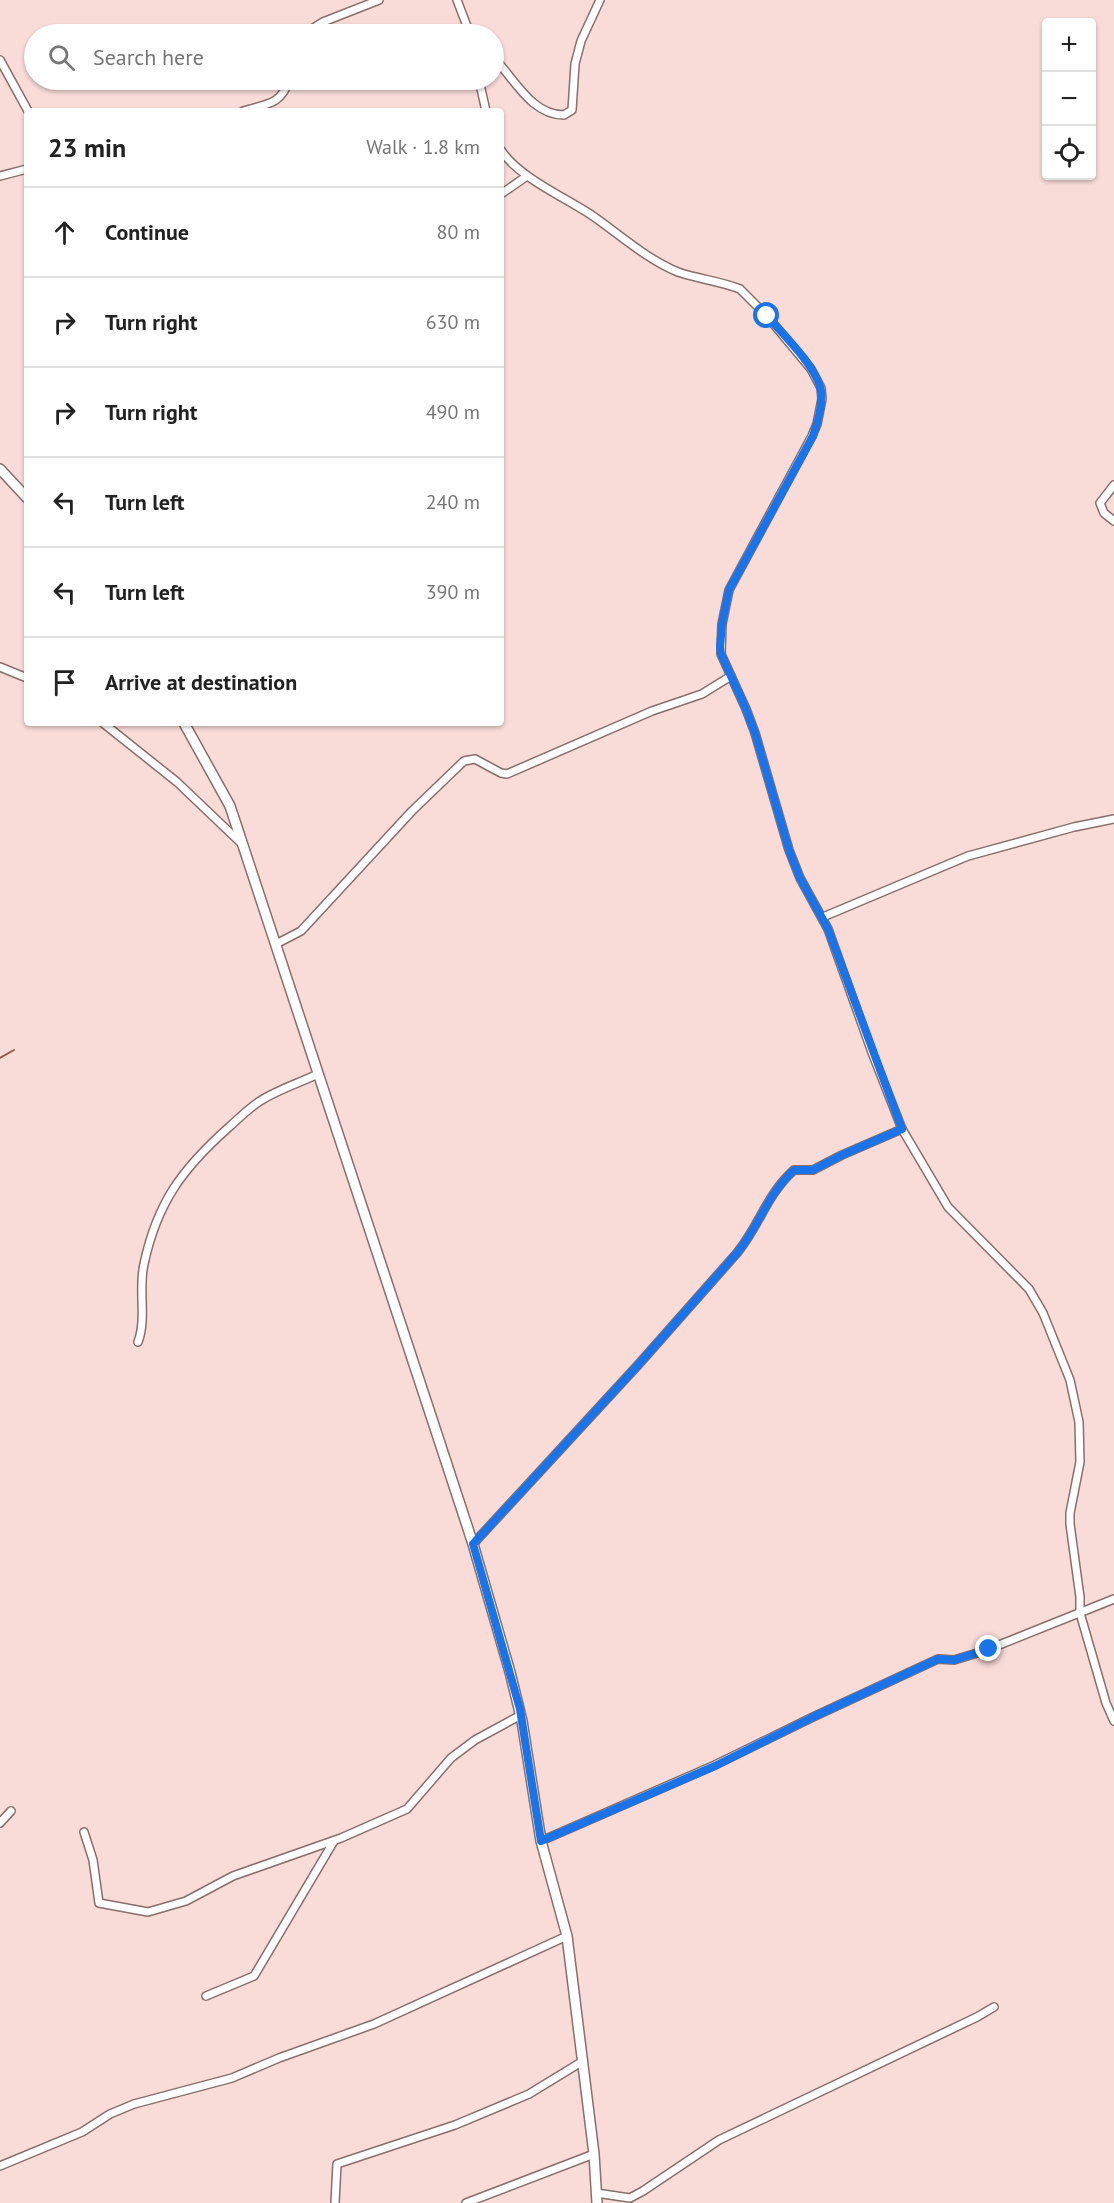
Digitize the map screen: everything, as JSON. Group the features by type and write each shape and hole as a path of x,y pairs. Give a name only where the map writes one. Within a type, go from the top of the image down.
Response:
{"main road":[{"path":"0,469 24,495"},
{"path":"186,726 227,798 473,1544 521,1715 541,1841 567,1936 594,2154 597,2198"}],"street":[{"path":"320,24 379,0"},
{"path":"458,0 466,24"},
{"path":"504,70 531,101 548,111 564,115 572,110 575,64 581,41 600,0"},
{"path":"0,60 26,108"},
{"path":"252,108 280,99 286,90"},
{"path":"481,90 485,108"},
{"path":"504,154 528,176 668,267 740,289 783,334 817,378 822,399 813,436 728,595 720,647 755,733 789,850 800,878 823,917 902,1129 948,1207 1029,1289 1043,1313 1070,1380 1079,1432 1079,1473 1070,1513 1070,1524 1080,1596 1080,1613 1106,1703 1114,1720"},
{"path":"0,176 24,170"},
{"path":"504,192 528,176"},
{"path":"1114,485 1100,501 1104,513 1114,520"},
{"path":"0,667 24,677"},
{"path":"276,944 301,930 412,811 464,761 475,759 507,774 652,711 702,694 730,676"},
{"path":"107,726 177,782 243,846"},
{"path":"823,917 968,856 1074,827 1114,819"},
{"path":"138,1341 141,1327 143,1267 152,1232 172,1188 183,1172 212,1142 256,1104 318,1074"},
{"path":"473,1544 638,1365 737,1253 750,1237 771,1196 781,1182 794,1170 813,1170 902,1129"},
{"path":"541,1841 715,1766 938,1659 951,1660 970,1655 1114,1599"},
{"path":"84,1832 93,1860 99,1903 148,1912 186,1901 233,1876 334,1840 407,1809 451,1758 475,1740 521,1715"},
{"path":"0,1822 11,1811"},
{"path":"206,1996 254,1976 334,1840"},
{"path":"0,2166 82,2132 110,2114 134,2104 232,2078 279,2058 374,2025 567,1936"},
{"path":"597,2198 630,2198 643,2192 719,2140 994,2007"},
{"path":"335,2203 337,2164 455,2125 529,2094 583,2061"},
{"path":"466,2203 594,2154"}],"waterway":[{"path":"0,1058 14,1050"}],"route":[{"path":"767,316 817,378 822,399 813,436 729,590 722,624 721,654 755,733 789,850 800,878 828,929 902,1129 811,1171 796,1169 781,1182 760,1215 750,1237 737,1253 638,1365 473,1544 520,1709 541,1841 715,1766 938,1659 954,1660 989,1649"}]}
